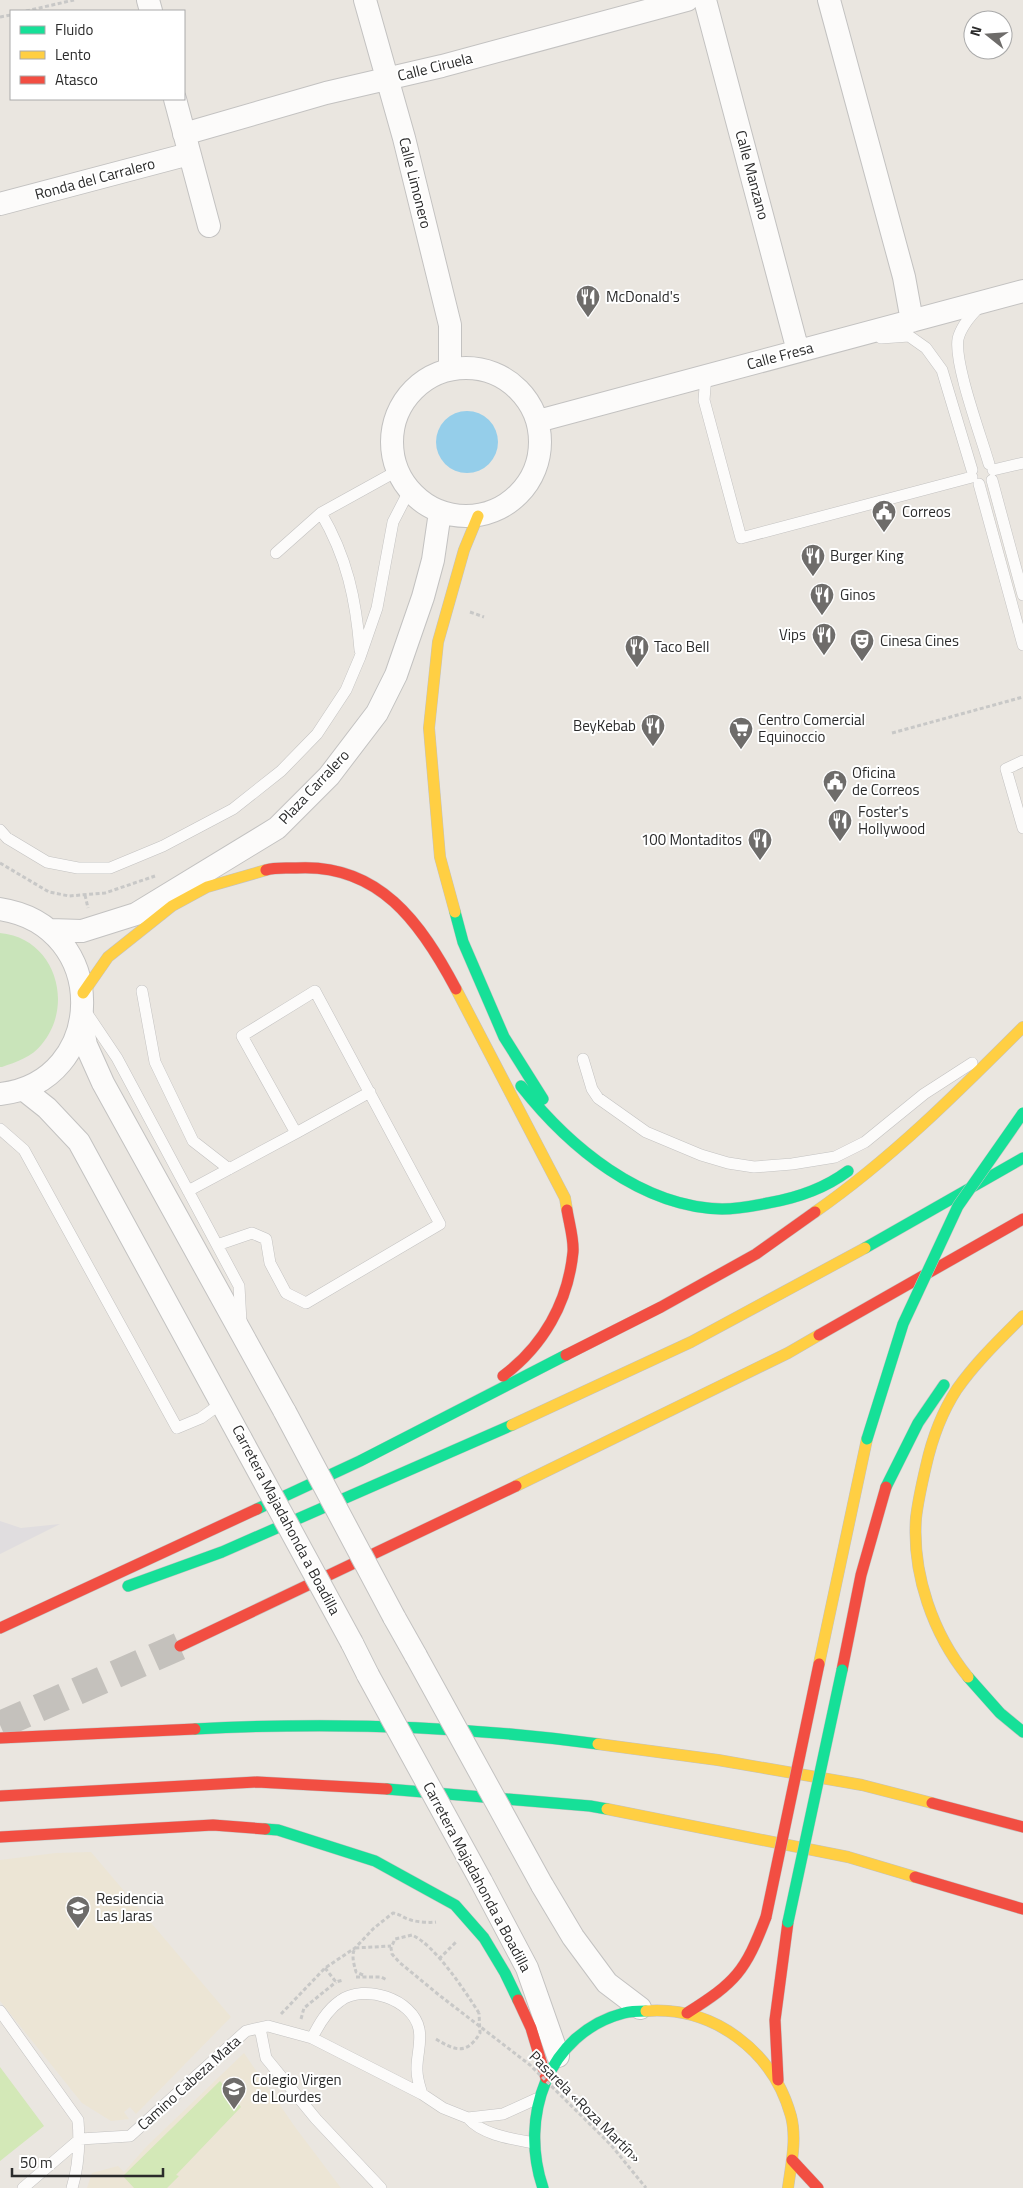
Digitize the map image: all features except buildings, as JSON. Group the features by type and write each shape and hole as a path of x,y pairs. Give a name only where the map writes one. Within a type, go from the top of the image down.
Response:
{"main road":[{"path":"478,516 464,550 440,634 434,674 430,728 432,790 440,858 463,942 504,1037 571,1142"},
{"path":"82,1007 108,957 172,906 207,887 269,869 309,867 341,871 369,883 390,897 414,921 444,968 565,1198 573,1251 563,1296 545,1336 522,1362 497,1380 360,1461"},
{"path":"136,914 172,906"},
{"path":"474,1022 534,1105 571,1142 593,1160 627,1180 656,1193 692,1205 720,1209 790,1200 840,1178 855,1165"},
{"path":"0,1630 360,1461 661,1307 756,1254 851,1187 950,1100 1023,1026"},
{"path":"870,1153 908,1122 976,1060 1023,1026"},
{"path":"687,2013 714,1996 737,1977 753,1951 766,1917 867,1439 903,1324 958,1206 1023,1113"},
{"path":"120,1588 231,1548 455,1450 692,1342 913,1222 1023,1158"},
{"path":"180,1646 482,1503 788,1353 1023,1219"},
{"path":"1010,1313 1023,1303"},
{"path":"1023,1316 963,1380 950,1403 936,1433 927,1461 918,1501 916,1532 918,1562 924,1590 933,1619 946,1649 982,1697 998,1713 1023,1732"},
{"path":"970,1354 990,1332"},
{"path":"788,2188 792,2160 792,2118 778,2081 773,2031 788,1922 861,1575 887,1482 918,1423 950,1375"},
{"path":"0,1630 93,1598"},
{"path":"0,1738 253,1726 429,1728 593,1743 718,1760 862,1785 1023,1826"},
{"path":"0,1796 257,1782 437,1792 590,1806 848,1857 1023,1909"},
{"path":"0,1837 212,1825 278,1830 375,1861 455,1905 484,1938 505,1973 532,2028 546,2078"},
{"path":"540,2185 534,2143 534,2122 546,2078 558,2056 575,2037 616,2014 640,2008 669,2009 713,2022 732,2031 757,2053 778,2081"},
{"path":"792,2160 818,2188"}],"street":[{"name":"Calle Limonero","path":"365,0 404,138 450,325 450,369"},
{"name":"Calle Ciruela","path":"187,144 326,93 687,0"},
{"name":"Calle Manzano","path":"705,0 798,351"},
{"path":"829,0 904,277 912,321"},
{"path":"174,100 209,226"},
{"name":"Ronda del Carralero","path":"0,204 187,144"},
{"name":"Calle Fresa","path":"538,421 1023,291"},
{"path":"472,367 494,372 514,384 528,400 538,421 541,446 535,470 522,492 502,508 478,516 459,517 440,512 423,503 409,491 397,470 392,450 392,428 400,407 412,390 429,377 450,369 472,367"},
{"name":"Plaza Carralero","path":"50,930 82,931 136,914 277,828 329,776 377,713 396,675 423,597 433,560 440,512"},
{"path":"0,909 14,911 33,919 50,930 70,955 77,969 86,1045 103,1083 284,1412 394,1618 542,1885 573,1937 607,1982 640,2008"},
{"path":"0,1094 23,1089 44,1078 61,1062 74,1042 82,1007"},
{"name":"Carretera Majadahonda a Boadilla","path":"23,1089 47,1108 79,1142 223,1402 241,1439 527,1968 558,2056"}],"lane":[{"path":"984,302 967,320 958,338 960,366 991,471 1023,595"},
{"path":"837,341 910,336 926,348 942,370 1023,646"},
{"path":"706,375 704,400 741,538 974,477 988,483 991,471"},
{"path":"974,477 980,462 991,471"},
{"path":"991,471 1023,463"},
{"path":"276,553 321,513 397,470"},
{"path":"0,830 7,838 47,862 78,868 110,868 164,846 233,809 281,771 317,734 346,690 377,608 393,522 409,491"},
{"path":"321,513 335,536 346,564 357,618 360,657"},
{"path":"1023,760 1006,769 1023,828"},
{"path":"217,1245 252,1233 266,1238 270,1263 286,1293 306,1303 440,1224 316,991 242,1036 296,1133"},
{"path":"142,992 155,1062 193,1141 229,1169"},
{"path":"82,1007 117,1058 239,1286 241,1334"},
{"path":"583,1059 592,1089 598,1098 646,1132 701,1155 728,1163 754,1167 792,1164 835,1157 865,1142 924,1094 976,1060"},
{"path":"188,1191 370,1092"},
{"path":"0,1129 24,1150 177,1428 201,1418 223,1402"},
{"path":"312,2038 328,2012 341,2000 370,1994 386,1997 400,2003 413,2014 419,2029 420,2049 417,2071 422,2094"},
{"path":"0,2011 78,2120 80,2139 78,2169 72,2188"},
{"path":"381,2188 316,2119 266,2058 260,2028 268,2026 312,2038 422,2094 443,2108 468,2118 503,2114 539,2098"},
{"name":"Camino Cabeza Mata","path":"80,2139 130,2136 246,2031 260,2028"},
{"path":"468,2118 475,2127 534,2143"},
{"path":"23,2188 80,2139"}],"path":[{"path":"30,10 74,0"},
{"path":"892,734 1023,697"},
{"path":"287,2016 280,2014 325,1968 355,1948 374,1928 393,1913 402,1914 408,1920 420,1920 428,1924 437,1921 443,1926"},
{"path":"355,1948 391,1946 395,1939 412,1934 439,1959 479,2013 480,2033 470,2046 460,2050 435,2039"},
{"path":"455,1935 463,1944"},
{"path":"439,1959 457,1941"},
{"name":"Pasarela «Roza Martín»","path":"391,1946 392,1954 399,1962 439,1996 530,2065 558,2091 610,2145 646,2188"},
{"path":"355,1948 352,1954 353,1963 356,1972 363,1975"},
{"path":"294,2018 300,2020 304,2008 336,1982"}],"shaded area":[{"path":"0,1521 21,1528 60,1524 0,1554"},
{"name":"Residencia Las Jaras","path":"91,1852 231,2017 136,2114 130,2107 124,2112 129,2119 111,2121 82,2103 0,2001 0,1860 56,1853"},
{"name":"Colegio Virgen de Lourdes","path":"244,2053 295,2127 341,2188 87,2188 92,2173 118,2166 124,2172 146,2147"}],"green space":[{"path":"0,933 19,938 34,947 46,960 54,975 58,993 57,1010 52,1028 42,1044 29,1056 2,1067 0,1067"},
{"path":"0,2067 44,2126 0,2161"},
{"path":"220,2081 241,2107 176,2175 179,2176 167,2188 134,2188 123,2176"}],"water":[{"path":"467,411 484,416 489,420 493,425 498,442 493,459 489,464 484,468 467,473 450,468 445,464 441,459 436,442 441,425 445,420 450,416"}],"tunnel":[{"path":"0,1725 180,1646"}],"traffic: fast":[{"path":"455,912 463,942 504,1037 543,1099"},
{"path":"521,1086 561,1131 609,1170 663,1198 692,1206 728,1209 779,1201 820,1188 848,1171"},
{"path":"867,1439 903,1324 958,1206 1023,1113"},
{"path":"865,1248 1023,1158"},
{"path":"257,1509 360,1461 566,1355"},
{"path":"886,1487 918,1423 944,1385"},
{"path":"128,1586 222,1552 512,1425"},
{"path":"788,1922 842,1670"},
{"path":"968,1677 1000,1713 1023,1732"},
{"path":"195,1729 295,1726 397,1727 498,1733 598,1744"},
{"path":"387,1789 607,1809"},
{"path":"265,1829 278,1830 375,1861 455,1905 484,1938 505,1973 518,2000"},
{"path":"543,2188 536,2161 535,2134 538,2107 546,2082 558,2059 575,2039 597,2023 632,2011 646,2011"}],"traffic: slow":[{"path":"455,912 440,857 429,728 438,642 464,550 478,516"},
{"path":"83,993 108,957 172,906 207,887 266,870"},
{"path":"456,989 565,1198 567,1210"},
{"path":"815,1212 897,1148 1023,1027"},
{"path":"512,1425 691,1342 865,1248"},
{"path":"968,1677 945,1642 927,1602 921,1582 918,1560 916,1518 931,1446 942,1416 964,1379 1023,1316"},
{"path":"516,1486 788,1353 819,1335"},
{"path":"819,1664 867,1439"},
{"path":"598,1744 718,1760 862,1785 932,1803"},
{"path":"607,1809 848,1857 915,1877"},
{"path":"646,2011 671,2011 695,2016 717,2025 737,2037 755,2053 770,2071 782,2093 793,2125 793,2152 788,2188"}],"traffic: jam":[{"path":"266,870 273,868 325,869 351,876 374,887 394,902 412,920 428,942 456,989"},
{"path":"503,1376 530,1351 541,1337 551,1322 566,1289 573,1252 567,1210"},
{"path":"566,1355 661,1307 756,1254 815,1212"},
{"path":"819,1335 1023,1219"},
{"path":"180,1646 516,1486"},
{"path":"842,1670 861,1575 886,1487"},
{"path":"0,1628 257,1509"},
{"path":"766,1917 819,1664"},
{"path":"0,1738 195,1729"},
{"path":"0,1796 257,1782 387,1789"},
{"path":"932,1803 1023,1827"},
{"path":"0,1837 213,1825 265,1829"},
{"path":"915,1877 1023,1909"},
{"path":"687,2013 717,1993 737,1974 752,1951 766,1917"},
{"path":"778,2080 775,2020 788,1922"},
{"path":"518,2000 531,2028 546,2078"},
{"path":"792,2160 818,2188"}],"place":[{"name":"McDonald's","path":"588,318"},
{"name":"Correos","path":"884,533"},
{"name":"Burger King","path":"813,577"},
{"name":"Ginos","path":"822,616"},
{"name":"Vips","path":"824,656"},
{"name":"Cinesa Cines","path":"862,662"},
{"name":"Taco Bell","path":"637,668"},
{"name":"BeyKebab","path":"653,747"},
{"name":"Centro Comercial Equinoccio","path":"741,750"},
{"name":"Oficina de Correos","path":"835,803"},
{"name":"Foster's Hollywood","path":"840,842"},
{"name":"100 Montaditos","path":"760,861"},
{"name":"Residencia Las Jaras","path":"78,1929"},
{"name":"Colegio Virgen de Lourdes","path":"234,2110"}]}
